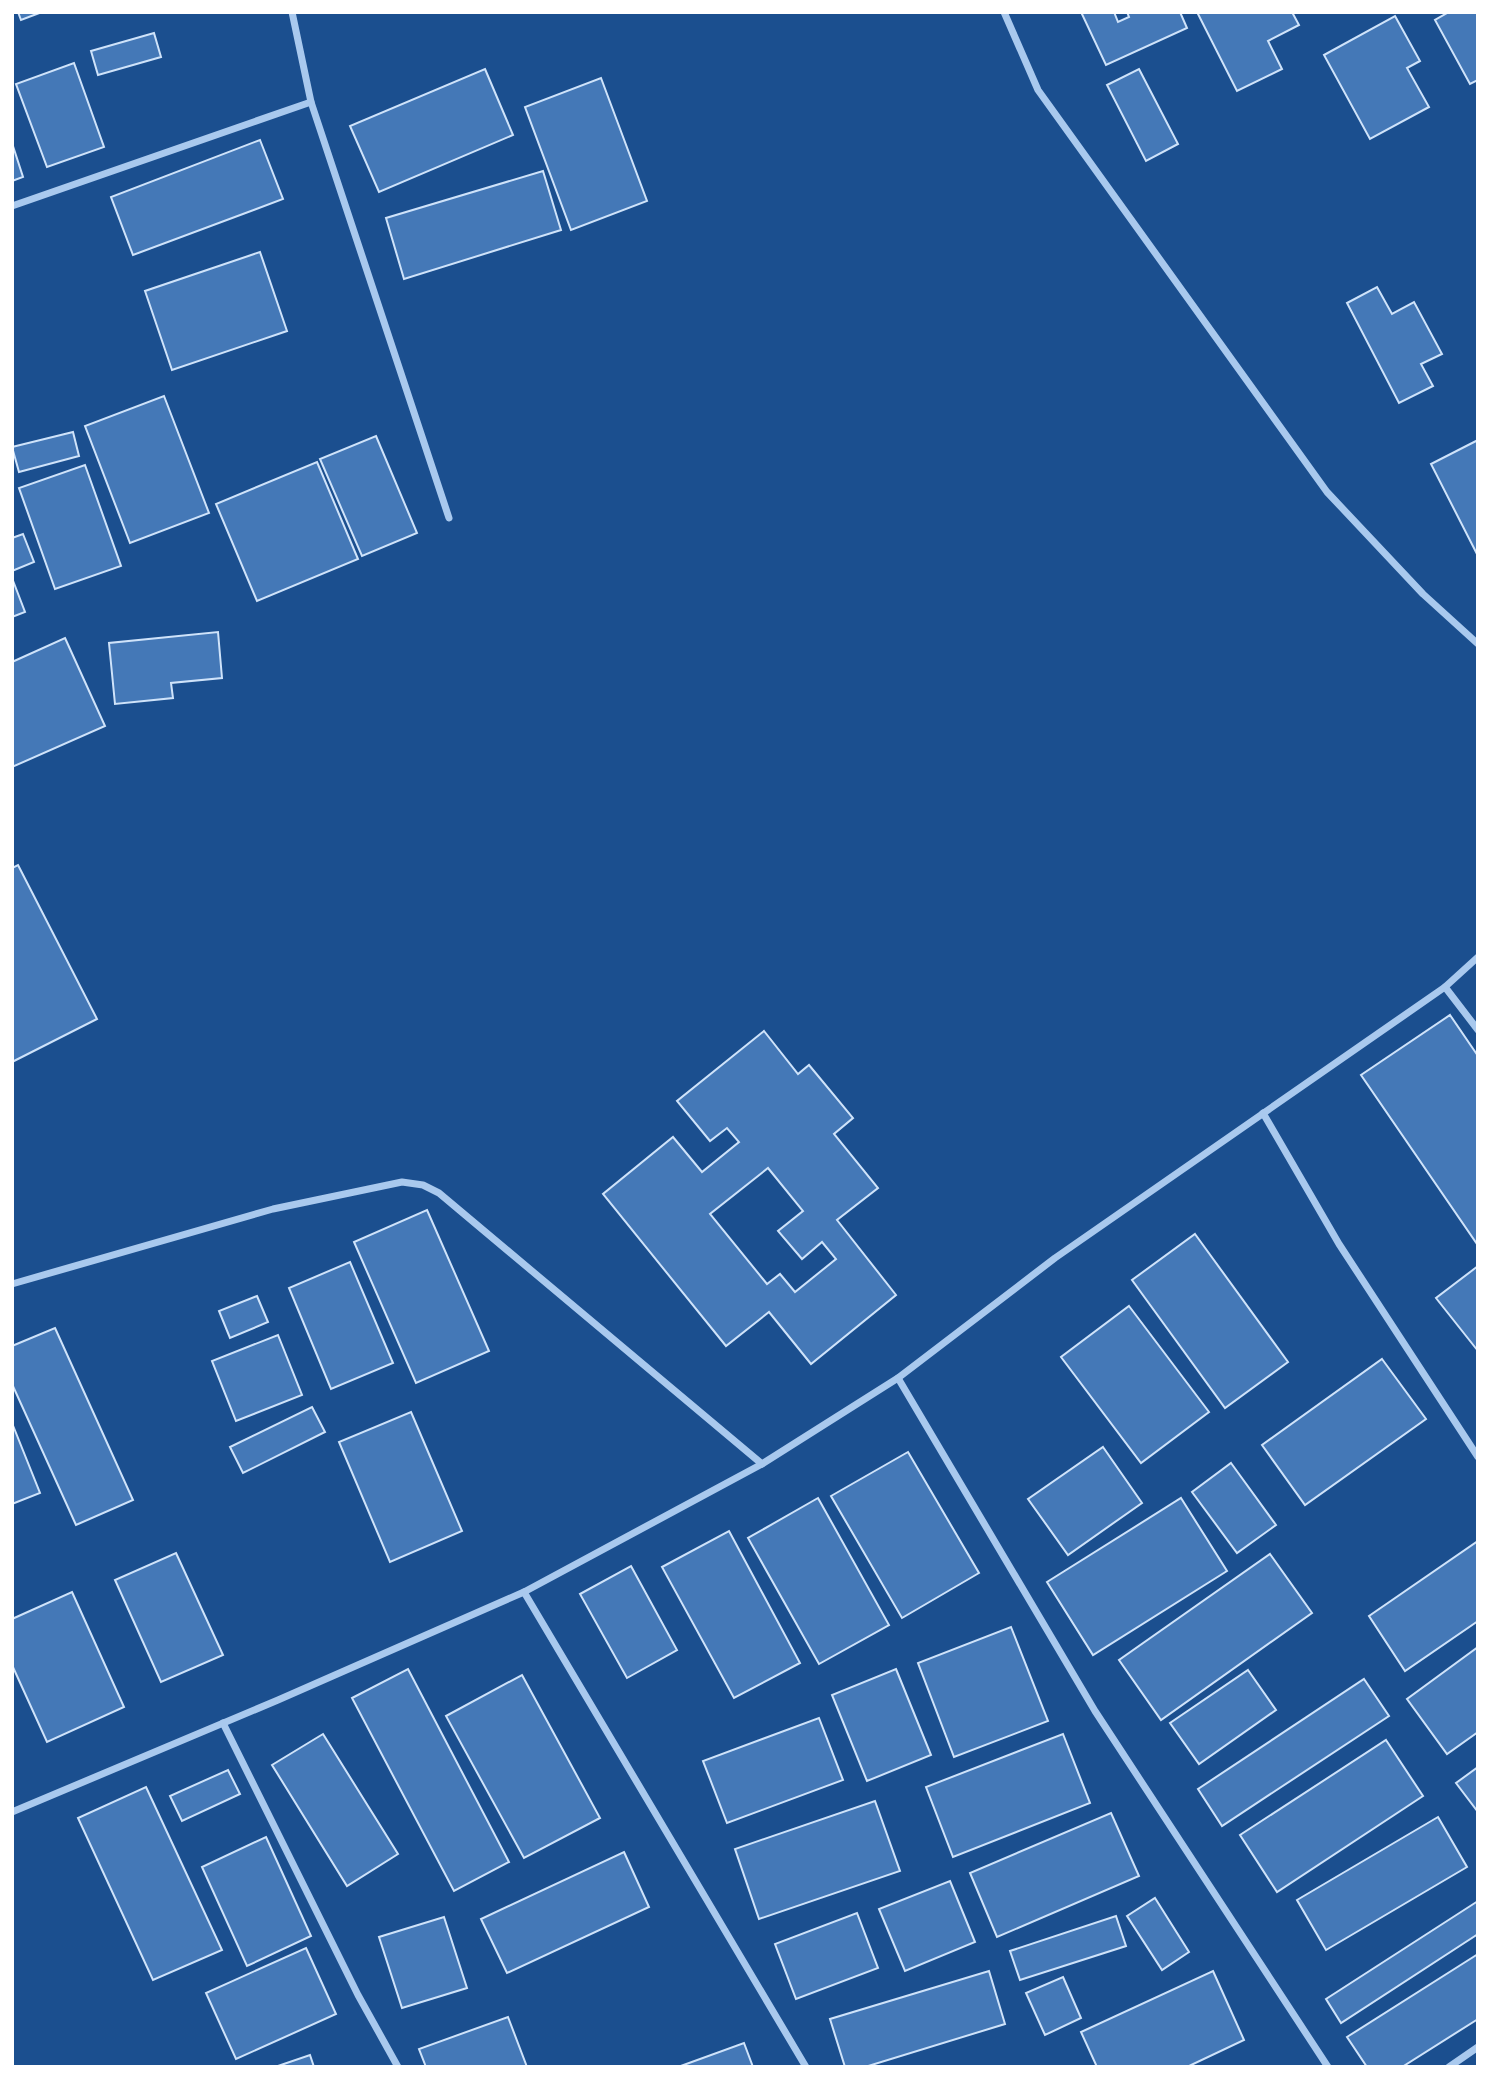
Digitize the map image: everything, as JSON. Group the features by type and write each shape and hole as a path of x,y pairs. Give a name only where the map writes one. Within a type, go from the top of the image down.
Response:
{"street":[{"path":"292,12 311,102 449,519"},
{"path":"1004,12 1038,90 1327,492 1423,594 1478,644"},
{"path":"12,206 311,102"},
{"path":"12,1812 524,1592 762,1464 898,1378 1055,1258 1445,987 1478,957"},
{"path":"1445,987 1478,1030"},
{"path":"1263,1113 1339,1244 1478,1457"},
{"path":"12,1284 273,1209 402,1182 424,1185 439,1193 762,1464"},
{"path":"898,1378 1095,1711 1328,2067"},
{"path":"524,1592 806,2067"},
{"path":"223,1723 358,1995 398,2067"},
{"path":"1450,2067 1478,2047"}],"building":[{"path":"18,12 42,12 21,20"},
{"path":"1081,12 1114,12 1118,22 1129,17 1127,12 1180,12 1187,28 1106,65"},
{"path":"1197,12 1292,12 1299,25 1268,41 1282,69 1237,91"},
{"path":"1449,12 1478,12 1478,80 1470,84 1435,20"},
{"path":"1395,16 1420,61 1407,68 1429,107 1370,139 1324,55"},
{"path":"154,33 161,57 98,75 91,51"},
{"path":"74,63 104,147 47,167 16,84"},
{"path":"485,69 513,135 379,192 350,126"},
{"path":"1139,69 1178,144 1146,161 1107,85"},
{"path":"601,78 647,201 571,230 525,107"},
{"path":"260,140 283,199 133,255 111,197"},
{"path":"12,143 23,177 12,181"},
{"path":"543,171 561,230 404,279 386,218"},
{"path":"260,252 287,331 172,370 145,291"},
{"path":"1377,287 1392,314 1414,302 1442,354 1421,364 1433,386 1399,403 1347,303"},
{"path":"164,396 209,513 130,543 85,426"},
{"path":"73,432 79,456 19,472 12,447"},
{"path":"376,436 417,533 362,556 320,459"},
{"path":"1478,440 1478,556 1431,464"},
{"path":"317,462 358,559 257,601 216,504"},
{"path":"85,465 121,566 55,589 19,488"},
{"path":"23,534 34,562 12,571 12,538"},
{"path":"12,578 25,612 12,617"},
{"path":"218,632 222,678 171,683 173,698 115,704 109,643"},
{"path":"65,638 105,726 12,767 12,662"},
{"path":"18,865 97,1019 12,1062 12,868"},
{"path":"1450,1015 1478,1056 1477,1244 1361,1075"},
{"path":"764,1031 798,1074 809,1065 853,1118 834,1134 878,1188 837,1220 896,1295 811,1364 769,1312 726,1346 603,1194 673,1137 702,1172 739,1142 727,1128 710,1141 677,1101","holes":["768,1168 803,1211 778,1231 802,1259 822,1242 836,1259 795,1292 780,1274 767,1284 710,1214"]},
{"path":"427,1210 489,1351 416,1383 354,1242"},
{"path":"1195,1234 1288,1362 1225,1408 1132,1280"},
{"path":"350,1262 393,1363 331,1389 289,1288"},
{"path":"1478,1266 1478,1351 1436,1298"},
{"path":"257,1296 268,1322 230,1338 219,1311"},
{"path":"1129,1306 1209,1412 1141,1463 1061,1357"},
{"path":"55,1328 133,1500 76,1525 12,1384 12,1346"},
{"path":"278,1335 302,1395 236,1421 212,1361"},
{"path":"1382,1359 1426,1419 1305,1505 1262,1445"},
{"path":"312,1407 325,1432 243,1473 230,1447"},
{"path":"411,1412 462,1531 390,1562 339,1442"},
{"path":"12,1423 40,1493 12,1504"},
{"path":"1103,1447 1142,1503 1068,1555 1028,1499"},
{"path":"908,1452 979,1573 902,1618 831,1496"},
{"path":"1231,1463 1276,1525 1237,1553 1192,1492"},
{"path":"818,1498 889,1625 819,1664 748,1538"},
{"path":"1181,1498 1227,1571 1093,1655 1047,1582"},
{"path":"729,1531 800,1663 734,1698 662,1567"},
{"path":"1478,1541 1478,1621 1405,1671 1369,1616"},
{"path":"176,1553 223,1655 161,1682 115,1580"},
{"path":"1270,1554 1312,1613 1161,1720 1119,1660"},
{"path":"631,1566 677,1650 627,1678 580,1594"},
{"path":"72,1592 124,1707 47,1742 12,1665 12,1619"},
{"path":"1011,1627 1048,1721 954,1757 918,1663"},
{"path":"1478,1647 1478,1732 1447,1754 1407,1699"},
{"path":"408,1669 509,1862 454,1891 352,1698"},
{"path":"896,1669 931,1755 867,1781 832,1695"},
{"path":"1248,1670 1276,1710 1199,1764 1170,1723"},
{"path":"522,1675 600,1818 524,1858 446,1716"},
{"path":"1364,1679 1389,1716 1222,1826 1198,1789"},
{"path":"819,1718 843,1780 727,1823 703,1761"},
{"path":"323,1734 398,1854 347,1886 272,1765"},
{"path":"1063,1734 1090,1803 953,1857 926,1787"},
{"path":"1386,1740 1423,1796 1277,1892 1240,1835"},
{"path":"1478,1767 1478,1812 1456,1783"},
{"path":"228,1770 240,1794 182,1821 170,1796"},
{"path":"146,1787 222,1950 153,1980 78,1818"},
{"path":"875,1801 900,1871 759,1919 735,1849"},
{"path":"1111,1813 1139,1876 997,1937 970,1873"},
{"path":"1438,1817 1467,1867 1326,1950 1297,1900"},
{"path":"266,1837 311,1936 247,1966 202,1867"},
{"path":"624,1852 649,1907 507,1973 481,1919"},
{"path":"950,1881 975,1942 905,1971 879,1909"},
{"path":"1155,1898 1189,1952 1162,1970 1127,1916"},
{"path":"1478,1901 1478,1934 1341,2023 1326,1999"},
{"path":"857,1913 878,1968 796,1999 775,1944"},
{"path":"1116,1916 1126,1946 1020,1980 1010,1951"},
{"path":"444,1917 467,1988 402,2008 379,1937"},
{"path":"306,1948 336,2014 236,2059 206,1993"},
{"path":"1478,1954 1478,2019 1402,2067 1367,2067 1347,2037"},
{"path":"989,1971 1005,2024 865,2067 845,2067 830,2019"},
{"path":"1213,1971 1244,2040 1187,2067 1097,2067 1081,2032"},
{"path":"1063,1977 1081,2018 1045,2035 1026,1993"},
{"path":"508,2017 527,2067 426,2067 419,2049"},
{"path":"744,2043 753,2067 678,2067"},
{"path":"310,2055 314,2067 275,2067"}]}
